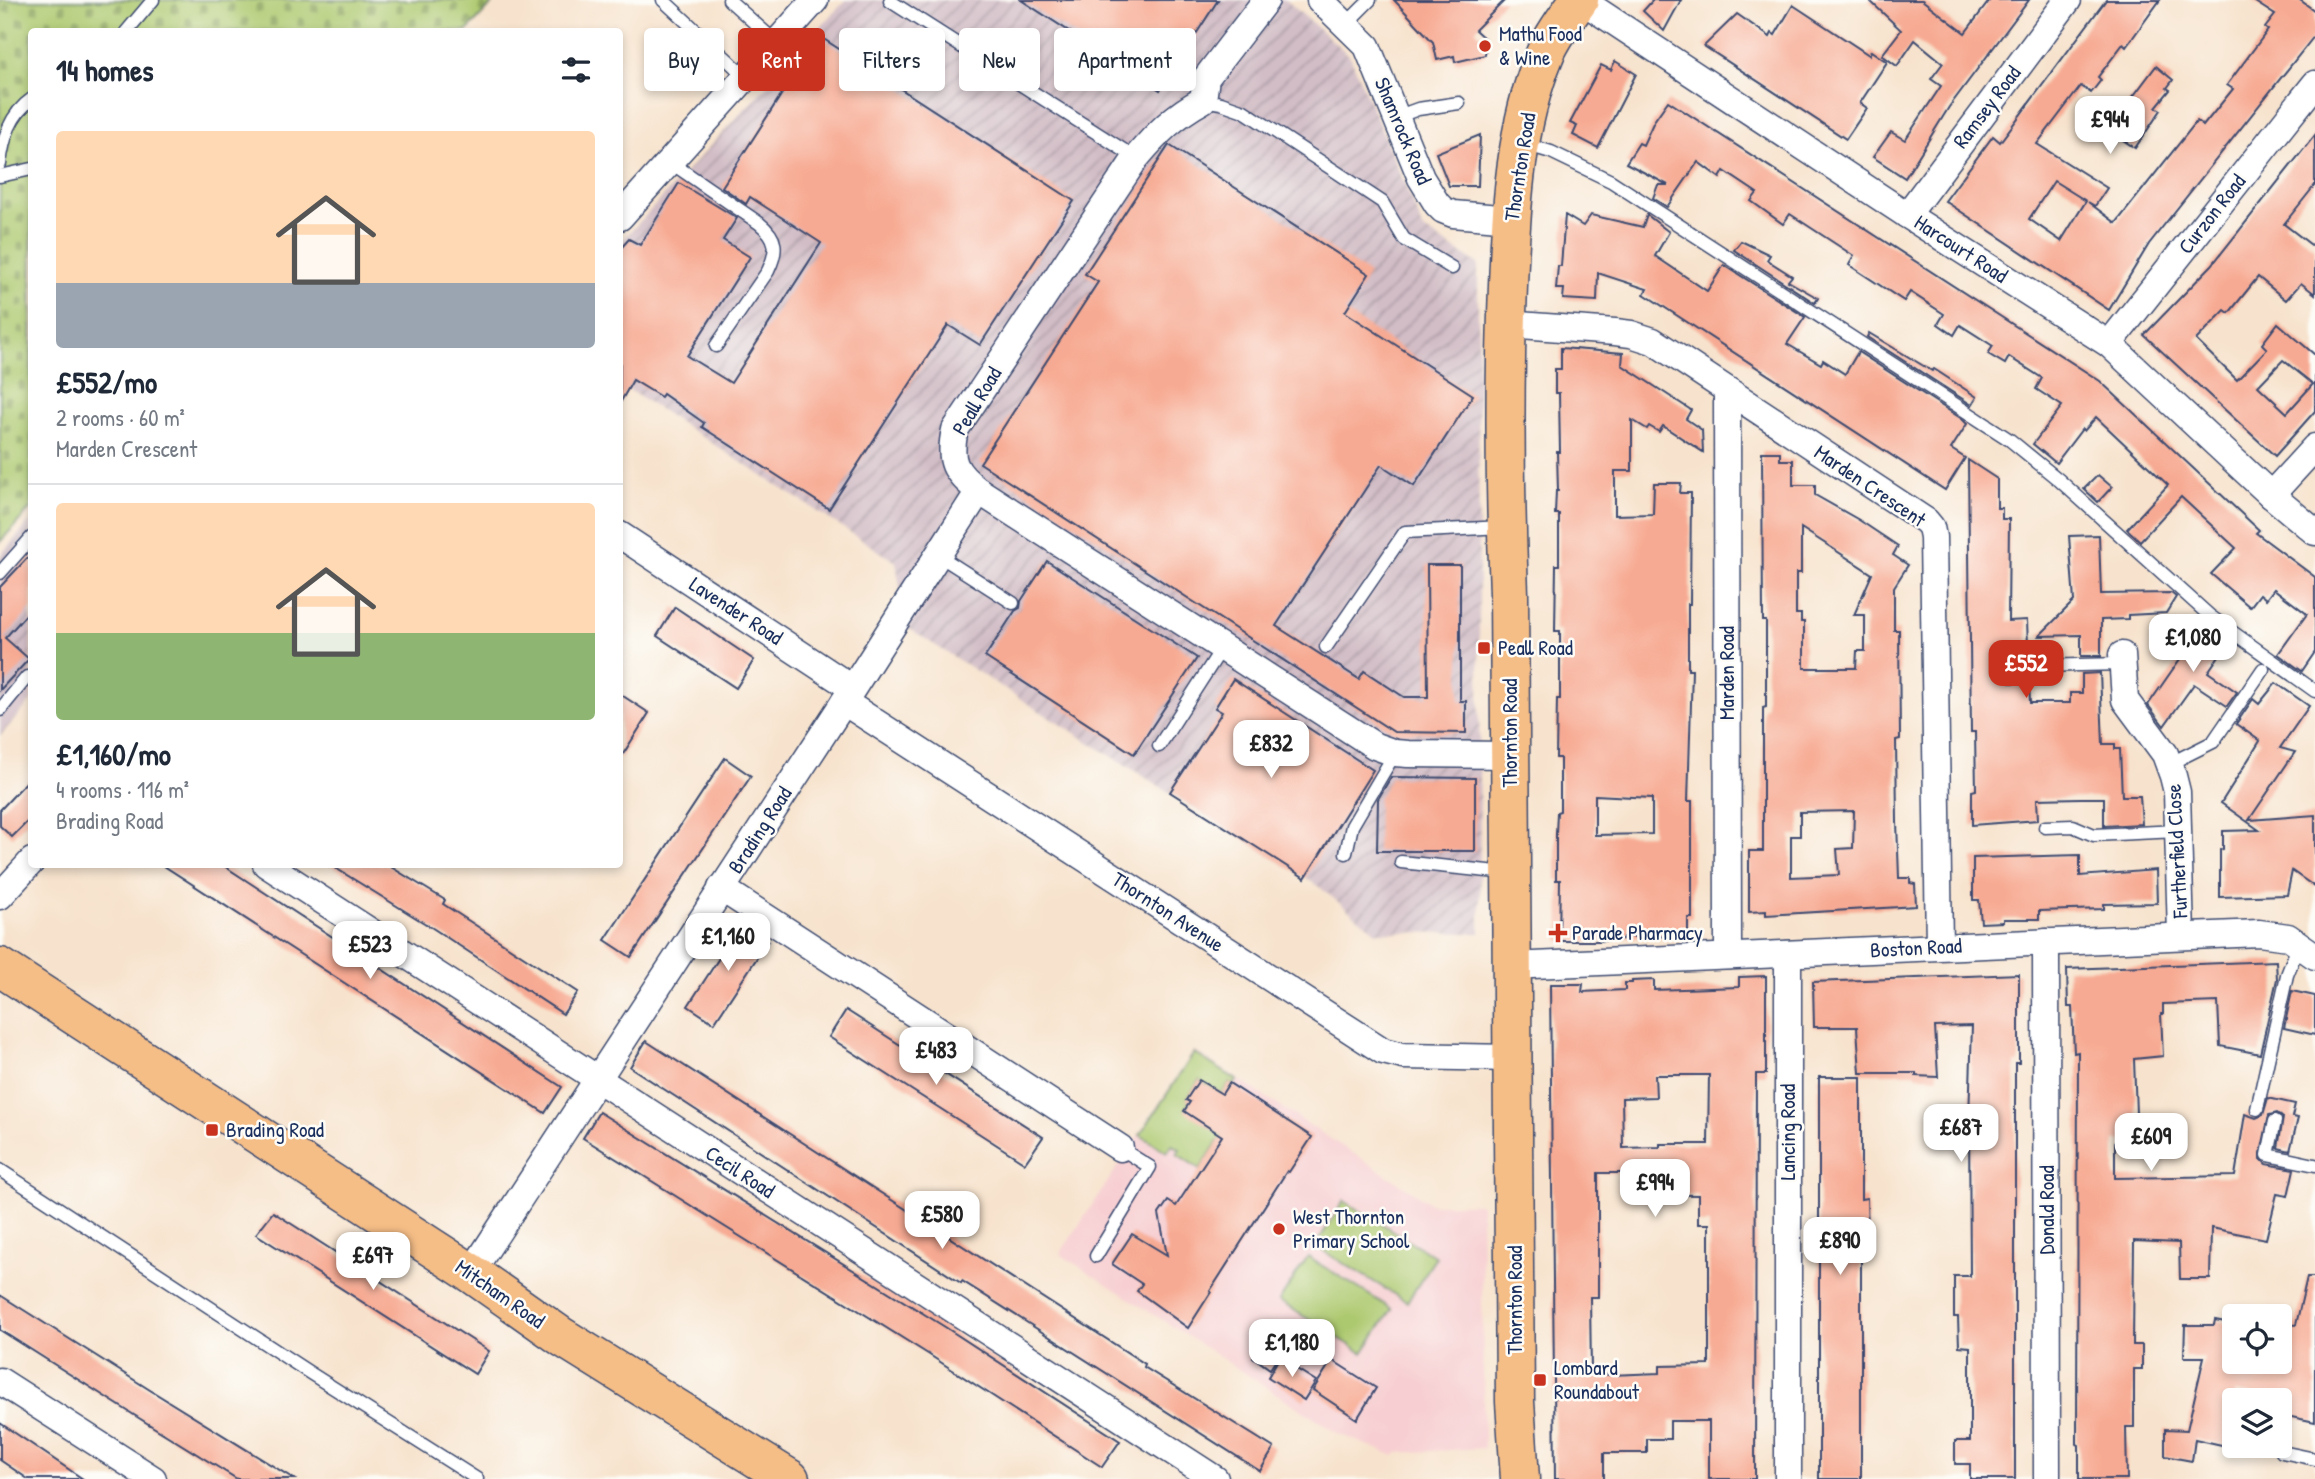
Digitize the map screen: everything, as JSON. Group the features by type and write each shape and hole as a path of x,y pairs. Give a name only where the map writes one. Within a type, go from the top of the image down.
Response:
{"main road":[{"name":"Thornton Road","path":"1520,1479 1515,1402 1506,324 1511,219 1521,143 1533,89 1546,53 1580,0"},
{"name":"Mitcham Road","path":"0,967 471,1273 562,1337 790,1479"}],"street":[{"path":"790,28 815,0"},
{"path":"1203,100 1206,78 1266,0"},
{"name":"Shamrock Road","path":"1320,0 1367,46 1431,197 1443,210 1453,214 1511,219"},
{"name":"Harcourt Road","path":"1580,0 2109,344 2315,532"},
{"name":"Ramsey Road","path":"1907,215 2067,0"},
{"name":"Curzon Road","path":"2109,344 2315,84"},
{"path":"623,213 738,86"},
{"name":"Peall Road","path":"1203,100 1179,113 1136,158 955,430 951,447 953,461 961,477 979,491 1375,746 1395,753 1510,755"},
{"name":"Marden Crescent","path":"1506,324 1615,332 1644,337 1662,345 1727,391 1926,521 1931,527 1934,551 1939,946"},
{"name":"Marden Road","path":"1727,391 1728,956"},
{"path":"2272,495 2315,447"},
{"name":"Brading Road","path":"471,1273 979,491"},
{"name":"Lavender Road","path":"623,537 848,695"},
{"name":"Furtherfield Close","path":"2122,659 2125,700 2160,747 2169,764 2177,792 2181,936"},
{"name":"Thornton Avenue","path":"848,695 1383,1051 1403,1056 1512,1058"},
{"path":"0,896 28,865"},
{"name":"Cecil Road","path":"272,868 1215,1479"},
{"path":"721,888 1120,1147"},
{"name":"Boston Road","path":"1511,966 2274,933 2288,937 2307,950"},
{"name":"Donald Road","path":"2046,942 2047,1479"},
{"name":"Lancing Road","path":"1788,954 1788,1479"},
{"path":"0,1381 153,1479"}],"lane":[{"path":"129,28 153,0"},
{"path":"663,0 738,70"},
{"path":"729,0 760,28"},
{"path":"1346,24 1370,0"},
{"path":"890,1 1136,158"},
{"path":"1203,100 1244,111 1382,202 1404,239 1452,268"},
{"path":"0,164 3,138 23,105 28,102"},
{"path":"1396,117 1418,109 1459,103"},
{"path":"1521,143 1551,152 1611,181 2010,440 2059,480 2210,617 2315,691"},
{"path":"670,162 759,223 773,238 774,259 771,265 716,346"},
{"path":"0,176 28,170"},
{"path":"1326,647 1405,532 1506,527"},
{"path":"0,573 28,542"},
{"path":"938,555 1013,603"},
{"path":"1159,746 1222,648"},
{"path":"2037,666 2122,659"},
{"path":"2169,764 2213,742 2263,669"},
{"path":"0,710 27,677"},
{"path":"1346,853 1352,826 1395,753"},
{"path":"2045,827 2073,826 2094,835 2178,831"},
{"path":"1401,862 1511,874"},
{"path":"2257,1109 2287,975 2307,950"},
{"path":"2275,1121 2268,1155 2315,1166"},
{"path":"1096,1256 1150,1167 1120,1147"},
{"path":"0,1170 477,1479"},
{"path":"2292,1454 2315,1459"}],"shaded area":[{"path":"846,0 1286,0 1350,56 1424,230 1478,264 1480,933 1376,932 1318,886 906,627 896,562 623,386 623,240 761,91 825,91 825,28 820,28"},
{"path":"28,524 28,704 0,736 0,555"},
{"name":"West Thornton Primary School","path":"1194,1051 1432,1204 1481,1204 1484,1448 1397,1453 1395,1456 1339,1434 1060,1254"}],"green space":[{"path":"0,0 496,0 470,28 28,28 28,511 0,542"},
{"path":"1194,1053 1237,1080 1234,1086 1229,1083 1222,1094 1199,1080 1187,1099 1190,1102 1185,1110 1225,1138 1218,1141 1200,1169 1177,1154 1180,1149 1172,1145 1167,1152 1140,1135"},
{"path":"1344,1201 1436,1257 1407,1302 1315,1246"},
{"path":"1308,1257 1392,1309 1363,1353 1279,1301"}],"building":[{"path":"1021,0 1218,0 1196,34 1196,28 1064,28"},
{"path":"1394,0 1505,0 1475,30 1486,40 1485,55 1455,62 1454,56 1437,60 1433,42"},
{"path":"1653,0 1681,0 1664,31 1643,11"},
{"path":"1869,0 1922,0 1965,33 1990,0 2029,0 1949,107 1905,178 1873,157 1891,132 1905,140 1941,86 1931,79 1943,63 1915,40 1897,66 1882,55 1901,30"},
{"path":"2106,0 2160,0 2126,47 2123,44 2098,77 2101,80 2091,93 2081,86 2037,144 2107,188 2095,206 2088,202 2116,223 2197,121 2203,126 2233,89 2227,85 2268,30 2265,28 2275,15 2252,0 2300,0 2315,11 2315,35 2149,244 2109,310 1945,201 1993,136 2000,142","holes":["2054,181 2086,201 2061,241 2029,219"]},
{"path":"1793,5 1869,55 1871,51 1887,62 1860,103 1867,108 1846,139 1704,46 1737,14 1770,37 1772,33 1775,35"},
{"path":"825,40 839,49 839,91 904,91 1074,201 980,345 948,325 829,509 702,427 704,423 663,394 661,397 633,380 623,398 623,246 629,239 640,245 679,183 737,218 723,240 750,257 687,356 731,383 821,243 750,197 746,204 722,187 784,91 825,91"},
{"path":"1615,61 1636,74 1598,148 1573,135 1577,126 1570,123 1601,65 1611,70"},
{"path":"2156,66 2173,80 2167,88 2170,90 2156,107 2161,110 2135,148 2108,130"},
{"path":"1668,101 2100,381 2259,530 2256,533 2315,577 2315,652 2302,671 2278,654 2307,614 2274,589 2266,599 2260,594 2250,607 2211,574 2236,548 2181,497 2140,541 2127,529 2168,485 2096,417 2084,431 2082,429 2056,463 2033,444 2062,406 2036,389 2042,378 2009,357 2005,364 1988,354 1993,346 1960,325 1954,335 1938,324 1944,314 1910,292 1904,301 1849,265 1854,256 1790,214 1783,224 1751,201 1757,193 1724,171 1720,178 1698,162 1667,207 1653,198 1658,185 1668,185 1626,163 1639,143 1643,145 1654,121"},
{"path":"1480,135 1478,186 1449,186 1436,153"},
{"path":"2315,135 2315,185 2284,224 2315,248 2315,294 2301,283 2286,300 2258,277 2229,313 2225,310 2196,340 2237,380 2267,349 2262,344 2278,323 2315,355 2315,411 2275,456 2144,335 2212,265","holes":["2283,360 2313,384 2287,413 2258,386"]},
{"path":"1169,145 1369,274 1345,312 1473,395 1414,486 1381,465 1276,626 1359,679 1364,671 1404,697 1428,697 1427,565 1460,565 1460,701 1466,701 1466,733 1394,732 980,463 1098,282 1085,274"},
{"path":"1565,215 1583,226 1591,215 1643,227 1647,215 1669,232 1655,256 1707,291 1724,265 1805,317 1787,344 1821,364 1823,360 1845,374 1858,352 1962,419 1967,424 1951,449 1965,458 1945,490 1644,294 1647,289 1598,273 1597,301 1563,299 1564,289 1556,289 1558,266 1561,266"},
{"path":"1741,241 1770,255 1767,260 1792,276 1788,281 1818,298 1815,303 1734,250"},
{"path":"1869,333 1932,371 1934,369 1977,397 1972,405 1867,337"},
{"path":"1561,348 1623,353 1622,365 1691,410 1686,419 1702,430 1703,452 1663,426 1659,432 1649,426 1647,429 1632,420 1632,471 1615,471 1615,515 1653,514 1654,483 1681,483 1680,493 1691,493 1688,670 1692,670 1688,801 1692,801 1692,918 1688,918 1688,936 1559,941 1560,880 1556,880 1556,834 1557,812 1560,811 1560,758 1556,758 1557,699 1560,699 1560,631 1555,631 1559,514 1555,514 1558,491 1557,452 1560,452 1559,393 1555,393 1555,369 1561,369","holes":["1595,795 1652,798 1652,834 1595,835"]},
{"path":"1762,452 1780,452 1780,460 1793,460 1793,485 1815,485 1815,495 1898,546 1893,555 1908,565 1894,587 1894,630 1899,630 1900,739 1896,740 1897,822 1899,878 1910,878 1910,883 1915,884 1916,906 1766,915 1766,911 1749,912 1749,851 1763,851 1766,621 1763,621","holes":["1801,528 1872,574 1854,615 1865,615 1865,651 1857,651 1856,668 1804,668 1804,622 1801,622 1801,614 1796,614 1796,573 1801,573","1854,811 1853,848 1837,849 1839,875 1791,877 1791,836 1800,836 1800,812"]},
{"path":"1968,460 1997,479 1997,508 2002,508 2002,519 2009,519 2008,621 2027,620 2028,646 2009,646 2010,683 2029,683 2030,703 2070,703 2070,693 2082,693 2082,674 2100,673 2103,744 2115,744 2115,749 2120,749 2122,796 2140,796 2142,824 2104,826 2104,798 2081,798 2037,799 2038,820 1972,825 1972,791 1976,790 1975,732 1971,732"},
{"path":"2098,475 2112,487 2098,502 2084,489"},
{"path":"2099,535 2101,594 2171,593 2176,597 2166,613 2101,620 2101,656 2081,656 2081,635 2039,636 2074,601 2069,536"},
{"path":"28,557 28,612 5,638 28,660 0,690 0,587"},
{"path":"1047,561 1197,658 1134,754 985,657 1015,611 1020,608 1021,601"},
{"path":"675,607 754,660 736,688 657,636"},
{"path":"2204,624 2229,641 2208,672 2237,692 2227,706 2194,684 2164,726 2148,705 2182,656 2174,651 2185,635 2193,640"},
{"path":"1233,679 1373,770 1305,878 1170,792 1222,712 1215,708"},
{"path":"2276,683 2309,706 2280,748 2295,752 2249,820 2315,815 2315,887 2292,871 2287,895 2220,897 2220,850 2223,849 2223,831 2259,830 2221,803 2260,741 2236,724 2253,699 2259,704"},
{"path":"623,696 649,713 623,754"},
{"path":"725,758 751,776 631,957 605,940"},
{"path":"1391,777 1475,778 1475,851 1377,851 1378,799"},
{"path":"28,780 28,821 12,837 0,826 0,810"},
{"path":"2080,855 2080,876 2156,870 2157,903 2104,904 2104,909 2039,911 2039,919 2003,919 2003,922 1981,923 1979,900 1973,900 1973,858"},
{"path":"167,868 227,868 562,1087 545,1113"},
{"path":"335,868 393,868 445,900 443,904 578,992 563,1014"},
{"path":"741,924 768,941 714,1023 688,1006"},
{"path":"2276,961 2277,979 2260,1054 2220,1046 2218,1002 2163,1004 2163,1056 2134,1059 2137,1141 2115,1141 2115,1178 2235,1176 2245,1114 2256,1118 2263,1115 2268,1098 2295,1104 2292,1117 2298,1118 2290,1151 2278,1148 2283,1118 2277,1113 2269,1115 2260,1158 2266,1164 2294,1169 2288,1196 2277,1194 2266,1239 2211,1228 2210,1279 2180,1279 2179,1243 2134,1241 2133,1345 2142,1345 2142,1369 2134,1369 2134,1427 2126,1427 2127,1479 2079,1479 2078,1052 2074,1053 2072,1007 2068,1007 2067,969"},
{"path":"2019,974 2019,1063 2015,1063 2015,1479 1970,1479 1970,1464 1955,1464 1955,1441 1970,1441 1970,1347 1959,1346 1958,1317 1954,1317 1954,1276 1970,1276 1969,1119 1972,1026 1935,1027 1938,1077 1916,1076 1916,1073 1860,1073 1857,1027 1814,1027 1813,982"},
{"path":"1766,976 1766,1074 1756,1074 1755,1479 1709,1479 1709,1421 1670,1421 1670,1439 1647,1439 1647,1453 1604,1453 1604,1479 1555,1479 1550,984 1583,984 1582,992 1625,990 1625,983 1654,980 1654,990 1739,987 1739,977","holes":["1655,1075 1709,1075 1708,1144 1660,1144 1660,1147 1623,1148 1622,1098 1656,1097","1598,1173 1635,1173 1635,1194 1698,1195 1698,1224 1709,1224 1709,1365 1660,1366 1660,1373 1591,1373 1590,1297 1598,1297"]},
{"path":"2292,991 2315,996 2315,1035 2284,1028"},
{"path":"846,1010 1043,1137 1025,1163 829,1037"},
{"path":"646,1041 1145,1364 1144,1367 1274,1448 1260,1471 962,1281 961,1283 630,1067"},
{"path":"1819,1077 1861,1077 1861,1199 1867,1198 1868,1234 1861,1234 1861,1479 1819,1479"},
{"path":"1199,1080 1222,1094 1229,1083 1312,1137 1289,1172 1287,1171 1188,1328 1137,1291 1142,1284 1112,1264 1132,1234 1167,1255 1159,1214 1168,1201 1176,1206 1222,1136 1184,1111 1190,1102 1186,1100"},
{"path":"599,1112 945,1327 1120,1441 1102,1467 928,1354 583,1138"},
{"path":"273,1212 489,1351 475,1374 256,1234"},
{"path":"2307,1277 2315,1277 2315,1422 2292,1417 2292,1388 2222,1388 2222,1445 2195,1439 2192,1461 2165,1456 2165,1429 2187,1430 2204,1357 2184,1357 2185,1325 2214,1325 2215,1320 2222,1321 2222,1374 2292,1374 2292,1324 2296,1325"},
{"path":"0,1295 294,1479 237,1479 134,1415 0,1330"},
{"path":"1268,1335 1285,1346 1270,1369 1253,1357"},
{"path":"1279,1358 1316,1381 1304,1400 1268,1377"},
{"path":"1332,1360 1376,1388 1357,1419 1313,1390"},
{"path":"0,1423 83,1479 28,1479 0,1460"}],"place":[{"name":"Mathu Food & Wine","path":"1485,46"},
{"name":"Peall Road","path":"1484,648"},
{"name":"Parade Pharmacy","path":"1558,933"},
{"name":"Brading Road","path":"212,1130"},
{"name":"West Thornton Primary School","path":"1279,1229"},
{"name":"Lombard Roundabout","path":"1540,1380"}]}
